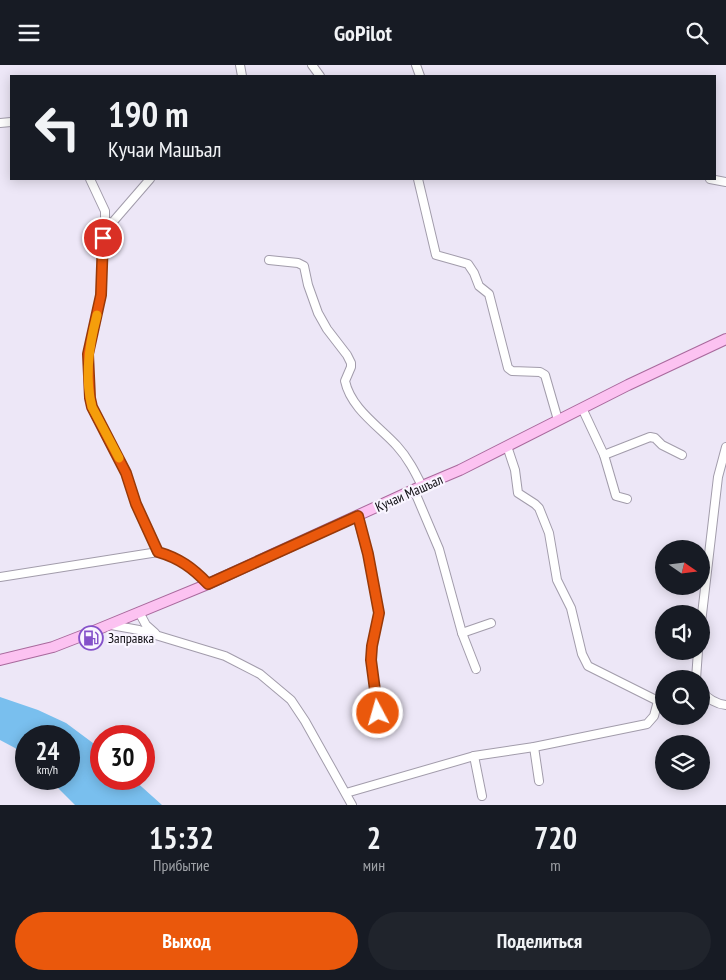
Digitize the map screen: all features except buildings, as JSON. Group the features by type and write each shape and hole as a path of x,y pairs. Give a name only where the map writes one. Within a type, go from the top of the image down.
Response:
{"main road":[{"name":"Кучаи Машъал","path":"0,660 52,647 208,584 460,470 558,420 726,339"}],"street":[{"path":"90,180 105,211 105,231 102,246 101,295 88,354 90,398 92,407 126,473 136,504 158,552"},
{"path":"105,231 149,180"},
{"path":"418,180 436,255 464,262 471,267 479,286 489,294 508,368 512,371 544,373 558,420"},
{"path":"269,260 298,263 304,266 308,285 318,313 326,329 347,355 351,363 345,377 346,385 366,417 406,457 439,549 462,633 476,669"},
{"path":"582,409 604,455 616,496 626,499"},
{"path":"604,455 650,437 655,438 662,445 682,455"},
{"path":"507,446 515,471 518,493 536,504 549,533 557,580 571,608 582,654 588,666 655,698"},
{"path":"703,605 717,485 726,447"},
{"path":"358,516 368,554 379,613 371,660 378,713"},
{"path":"0,577 158,552 187,563 208,584"},
{"path":"139,612 149,629 161,637"},
{"path":"462,633 491,623"},
{"path":"110,625 139,630 224,656 260,674 291,700 305,721 352,805"},
{"path":"710,699 718,704 726,705"},
{"path":"346,793 474,757 647,724 655,714"},
{"path":"534,747 539,781"},
{"path":"474,757 482,796"}],"water":[{"path":"0,697 38,710 69,725 15,725 15,748 0,740"},
{"path":"80,733 90,741 90,790 145,790 162,805 75,805 60,790 80,790"}],"slow traffic":[{"path":"97,315 88,354 90,398 92,407 119,458"}],"place":[{"name":"Заправка","path":"91,638"}],"route":[{"path":"103,238 101,295 88,354 90,398 92,407 126,473 136,504 158,552 187,563 208,584 358,516 368,554 379,613 371,660 378,713"}]}
